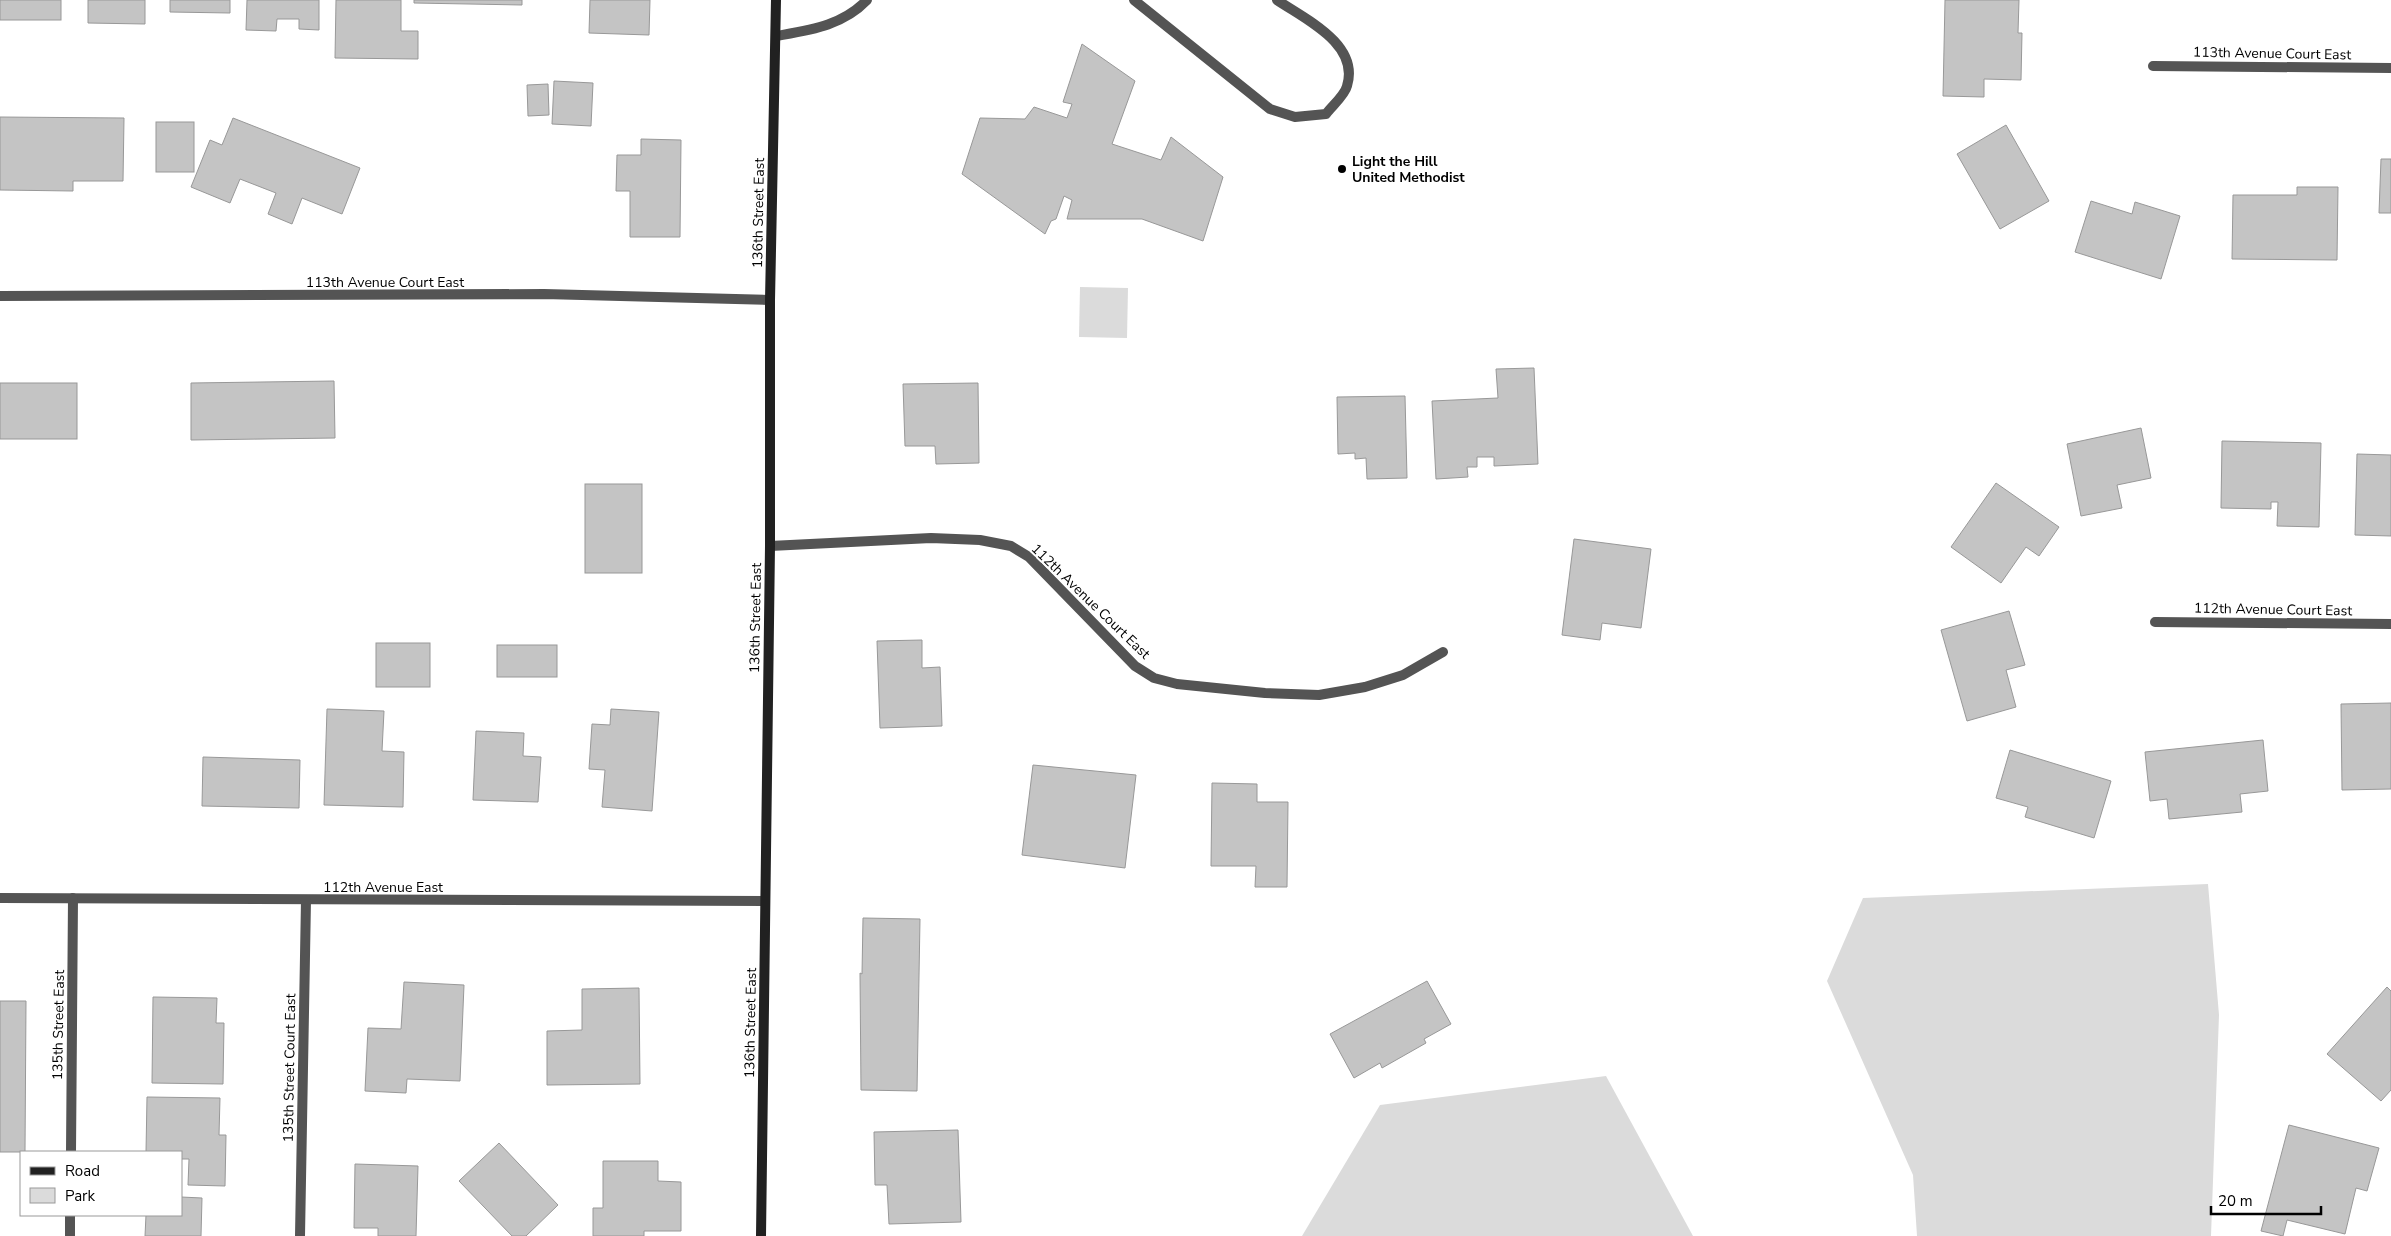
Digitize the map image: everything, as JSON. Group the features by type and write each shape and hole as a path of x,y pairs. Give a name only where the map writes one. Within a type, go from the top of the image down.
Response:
{"street":[{"name":"136th Street East","path":"760,1236 770,546 770,300 776,0"},
{"path":"776,36 825,27 854,13 867,0"},
{"path":"1134,0 1270,109 1295,117 1326,114 1347,87 1349,65 1337,42 1277,0"},
{"name":"113th Avenue Court East","path":"2153,66 2391,68"},
{"name":"113th Avenue Court East","path":"0,296 544,294 770,300"},
{"name":"112th Avenue Court East","path":"770,546 931,538 980,540 1011,546 1029,557 1135,666 1154,678 1177,684 1265,693 1319,694 1365,688 1404,675 1443,652"},
{"name":"112th Avenue Court East","path":"2155,622 2391,624"},
{"name":"112th Avenue East","path":"0,898 765,901"},
{"name":"135th Street East","path":"71,1151 73,898"},
{"name":"135th Street Court East","path":"300,1236 306,900"},
{"path":"70,1216 70,1236"}],"green space":[{"path":"1080,287 1128,288 1127,338 1079,337"},
{"path":"2208,884 2219,1015 2211,1236 1917,1236 1913,1175 1827,981 1863,898"},
{"path":"1606,1076 1693,1236 1302,1236 1380,1105"}],"building":[{"path":"0,0 61,0 61,20 0,20"},
{"path":"88,0 145,0 145,24 88,23"},
{"path":"170,0 230,0 230,13 170,12"},
{"path":"247,0 319,0 319,30 299,29 299,19 277,19 276,31 246,30"},
{"path":"336,0 401,0 401,31 418,31 418,59 335,58"},
{"path":"414,0 522,0 522,5 414,3"},
{"path":"590,0 650,0 649,35 589,33"},
{"path":"1945,0 2019,0 2018,33 2022,33 2021,80 1984,79 1984,97 1943,96"},
{"path":"1082,44 1135,81 1112,144 1161,160 1171,137 1223,177 1203,241 1142,219 1067,219 1072,200 1064,196 1056,219 1051,221 1045,234 962,174 980,118 1025,119 1034,107 1067,118 1072,104 1063,102"},
{"path":"554,81 593,83 591,126 552,124"},
{"path":"548,84 549,115 528,116 527,85"},
{"path":"0,117 124,118 123,181 73,181 73,191 0,190"},
{"path":"233,118 360,168 342,214 302,198 292,224 268,214 276,193 240,179 230,203 191,187 210,140 222,145"},
{"path":"156,122 194,122 194,172 156,172"},
{"path":"2006,125 2049,201 2000,229 1957,154"},
{"path":"641,139 681,140 680,237 630,237 630,191 616,191 617,155 641,155"},
{"path":"2381,159 2391,159 2391,213 2379,213"},
{"path":"2297,187 2338,187 2337,260 2232,259 2233,195 2297,195"},
{"path":"2091,201 2132,214 2135,202 2180,216 2161,279 2075,252"},
{"path":"1534,368 1538,464 1494,466 1494,457 1477,457 1477,467 1467,467 1468,477 1436,479 1432,401 1498,398 1496,369"},
{"path":"334,381 335,438 191,440 191,383"},
{"path":"0,383 77,383 77,439 0,439"},
{"path":"978,383 979,463 936,464 935,446 905,446 903,384"},
{"path":"1405,396 1407,478 1367,479 1366,458 1355,459 1355,453 1338,454 1337,397"},
{"path":"2141,428 2151,478 2117,485 2122,508 2081,516 2067,444"},
{"path":"2222,441 2321,443 2319,527 2277,526 2278,502 2271,502 2271,509 2221,508"},
{"path":"2357,454 2391,455 2391,536 2355,535"},
{"path":"1996,483 2059,527 2039,556 2026,547 2001,583 1951,547"},
{"path":"585,484 642,484 642,573 585,573"},
{"path":"1574,539 1651,549 1641,628 1602,623 1600,640 1562,635"},
{"path":"2009,611 2025,665 2006,670 2016,707 1967,721 1941,630"},
{"path":"922,640 922,668 940,667 942,726 880,728 877,641"},
{"path":"376,643 430,643 430,687 376,687"},
{"path":"497,645 557,645 557,677 497,677"},
{"path":"2391,703 2391,789 2342,790 2341,704"},
{"path":"327,709 384,711 382,751 404,752 403,807 324,805"},
{"path":"611,709 659,712 652,811 602,807 605,770 589,769 592,724 610,725"},
{"path":"476,731 524,733 523,756 541,757 538,802 473,800"},
{"path":"2263,740 2268,791 2240,794 2242,812 2169,819 2167,799 2150,801 2145,752"},
{"path":"2010,750 2111,781 2094,838 2025,817 2028,807 1996,798"},
{"path":"203,757 300,760 299,808 202,806"},
{"path":"1033,765 1136,775 1125,868 1022,855"},
{"path":"1212,783 1257,784 1257,802 1288,802 1287,887 1255,887 1256,866 1211,866"},
{"path":"863,918 920,919 917,1091 861,1090 860,973 862,974"},
{"path":"1427,981 1451,1024 1424,1039 1426,1043 1382,1068 1380,1063 1354,1078 1330,1034"},
{"path":"404,982 464,985 460,1081 407,1079 406,1093 365,1091 368,1028 401,1029"},
{"path":"2387,987 2391,991 2391,1090 2381,1101 2327,1054"},
{"path":"639,988 640,1084 547,1085 547,1031 582,1030 582,989"},
{"path":"153,997 217,998 216,1023 224,1023 223,1084 152,1083"},
{"path":"0,1001 26,1001 25,1151 0,1152"},
{"path":"147,1097 220,1098 219,1135 226,1135 225,1186 188,1185 189,1159 182,1159 182,1151 146,1151"},
{"path":"2289,1125 2379,1148 2367,1191 2356,1188 2345,1234 2287,1220 2283,1236 2261,1231"},
{"path":"958,1130 961,1222 889,1224 887,1185 875,1185 874,1132"},
{"path":"499,1143 558,1205 526,1236 512,1236 459,1181"},
{"path":"603,1161 658,1161 658,1181 681,1182 681,1231 644,1231 644,1236 593,1236 593,1208 603,1208"},
{"path":"355,1164 418,1166 416,1236 378,1236 378,1228 354,1228"},
{"path":"182,1197 202,1198 201,1236 145,1236 146,1216 182,1216"}],"place":[{"name":"Light the Hill United Methodist","path":"1342,169"}]}
